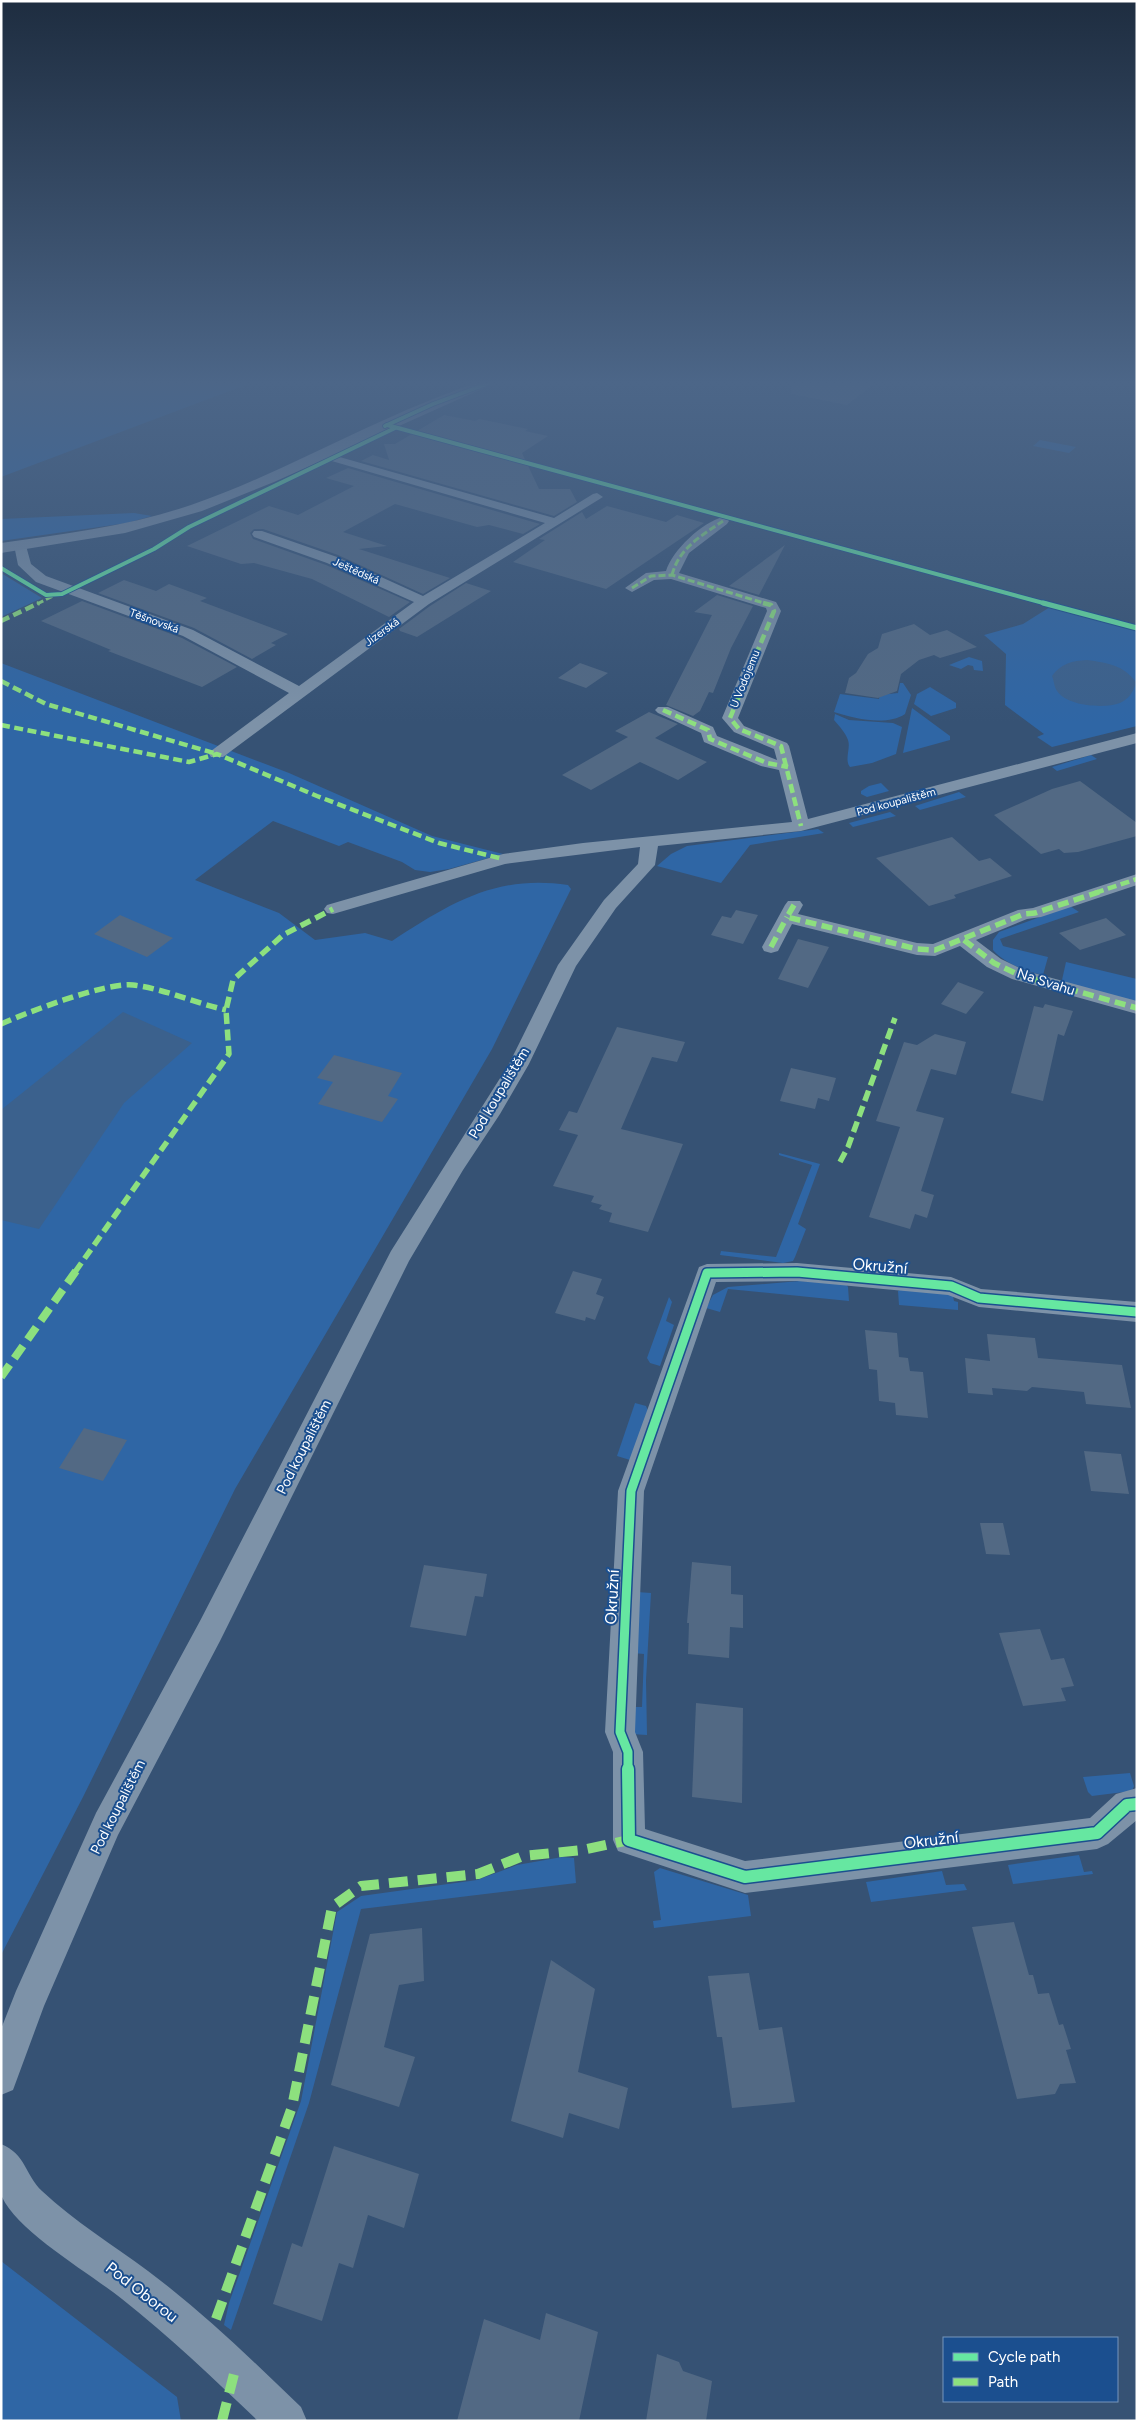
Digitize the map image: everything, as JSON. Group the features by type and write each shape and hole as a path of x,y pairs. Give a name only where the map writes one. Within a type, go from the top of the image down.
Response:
{"street":[{"path":"1,548 84,536 148,522 198,508 226,496"},
{"path":"465,496 555,522"},
{"name":"Jizerská","path":"217,754 298,692 424,601 597,496"},
{"path":"672,575 674,565 687,547 723,521"},
{"name":"Ještědská","path":"258,534 332,560 424,601"},
{"name":"Těšnovská","path":"20,545 25,565 41,578 188,633 298,692"},
{"name":"U Vodojemu","path":"632,588 651,576 672,575 771,604 774,611 730,718 739,729 781,746 788,767 801,826"},
{"path":"663,710 708,730 710,739 767,763 788,767"},
{"name":"Pod koupalištěm","path":"333,909 502,859 583,848 648,853 801,826 1137,738"},
{"name":"Pod koupalištěm","path":"1,2078 28,2003 107,1824 214,1623 399,1257 456,1164 493,1109 519,1064 568,965 648,853"},
{"path":"771,947 791,911 917,950 935,950 964,940 1024,914 1137,879"},
{"name":"Na Svahu","path":"964,940 994,963 1019,975 1137,1008"},
{"name":"Okružní","path":"1137,1312 979,1298 951,1286 798,1272 706,1273 631,1491 620,1732 628,1752 629,1840 744,1877 1097,1834 1127,1805 1137,1804"},
{"name":"Pod Oborou","path":"1,2162 28,2203 87,2251 135,2285 204,2342 287,2421"}],"shaded area":[{"path":"134,513 152,516 127,523 1,541 1,519"},
{"path":"1,573 42,598 1,617"},
{"path":"1050,607 1137,630 1137,726 1052,747 1037,737 1044,734 1005,705 1006,654 984,635 1023,624"},
{"path":"969,657 982,661 983,671 974,670 973,666 968,665 961,669 949,665"},
{"path":"1087,660 1102,662 1120,668 1131,676 1136,682 1128,697 1120,703 1113,705 1096,706 1077,703 1062,696 1056,689 1052,676 1060,668 1068,664"},
{"path":"1,663 289,773 432,836 503,854 449,869 430,872 415,870 402,862 348,842 339,846 273,821 195,880 279,913 315,940 365,933 392,941 454,904 496,888 518,884 542,883 568,885 571,889 492,1049 235,1489 83,1797 1,1955"},
{"path":"900,683 903,683 911,695 905,714 898,718 871,720 834,712 840,694 879,699 880,695 898,693"},
{"path":"930,687 956,703 956,708 931,716 914,704 917,694"},
{"path":"912,708 950,736 950,740 903,753"},
{"path":"835,714 849,720 893,723 902,727 896,754 872,763 850,767 848,764 848,740 834,720"},
{"path":"1091,755 1097,759 1057,771 1052,767"},
{"path":"881,783 889,791 867,797 861,794 861,791 869,786"},
{"path":"959,792 966,797 920,810 915,806"},
{"path":"890,812 896,816 853,827 849,823"},
{"path":"818,829 824,833 750,845 721,883 657,866 671,854 687,846"},
{"path":"1070,906 1079,912 1000,939 1003,946 1048,957 1043,975 1010,963 993,950 993,940 999,932"},
{"path":"1066,962 1137,979 1137,1003 1070,987 1062,980"},
{"path":"123,1012 192,1043 124,1103 39,1229 1,1220 1,1110"},
{"path":"779,1153 820,1164 798,1224 806,1229 793,1261 783,1263 720,1255 721,1251 776,1257 812,1165 779,1155"},
{"path":"800,1281 846,1284 849,1301 728,1289 720,1312 706,1308 713,1295 728,1287"},
{"path":"902,1289 945,1293 953,1296 954,1301 958,1302 958,1310 899,1305 898,1291"},
{"path":"669,1297 672,1302 666,1321 674,1325 660,1366 650,1363 647,1358"},
{"path":"635,1403 646,1406 650,1415 630,1460 617,1456"},
{"path":"637,1592 651,1593 646,1680 647,1735 631,1734 634,1707 642,1707 644,1654 633,1653"},
{"path":"1130,1773 1134,1786 1132,1791 1092,1796 1088,1792 1083,1777"},
{"path":"1079,1855 1084,1872 1092,1871 1093,1874 1013,1884 1008,1865"},
{"path":"562,1857 574,1858 576,1883 361,1909 309,2103 231,2330 224,2325 229,2303 301,2101 337,1912 361,1896 477,1880 517,1865"},
{"path":"660,1868 748,1895 751,1916 654,1928 653,1921 661,1920 654,1872"},
{"path":"942,1871 946,1885 964,1884 967,1890 871,1902 866,1882"},
{"path":"1,2261 177,2397 181,2421 1,2421"}],"building":[{"path":"335,496 444,496 540,524 523,534 489,525 477,527 395,504 343,532 387,546 359,549 450,578 423,594 338,555 263,529 254,529 250,533 253,539 326,565 410,602 389,617 312,579 254,563 241,564 187,546 269,506 298,515"},
{"path":"484,496 574,496 577,502 554,516"},
{"path":"607,506 666,522 677,515 704,523 606,589 513,562 545,540 539,539 582,512 586,519"},
{"path":"785,545 759,595 729,586"},
{"path":"124,580 156,591 169,584 207,598 200,601 288,634 271,643 276,645 252,659 194,628 98,593"},
{"path":"466,583 491,591 417,637 400,631 399,629 430,606"},
{"path":"717,595 753,606 731,648 713,693 709,692 700,711 693,716 666,705 712,615 694,612"},
{"path":"82,601 182,638 237,667 202,687 108,651 111,650 41,621"},
{"path":"914,624 930,635 947,630 977,647 940,658 934,655 919,660 901,674 897,691 878,698 845,693 849,678 856,673 868,654 878,648 882,634"},
{"path":"580,663 608,673 586,688 558,678"},
{"path":"649,712 678,724 655,738 707,762 678,780 640,762 591,790 562,775 628,737 615,731"},
{"path":"1080,781 1137,823 1137,836 1078,852 1064,853 1059,849 1041,854 994,815 1052,789"},
{"path":"952,837 979,861 990,858 1012,876 954,895 956,898 929,906 876,858"},
{"path":"736,910 758,915 743,944 711,935 722,916 731,918"},
{"path":"120,915 173,938 147,957 94,934"},
{"path":"1106,918 1126,935 1080,950 1059,933"},
{"path":"798,939 829,947 808,988 778,979"},
{"path":"958,982 984,992 966,1014 941,1004"},
{"path":"1045,1004 1073,1011 1064,1036 1058,1034 1043,1101 1011,1093 1034,1006 1043,1008"},
{"path":"617,1027 685,1042 677,1062 652,1057 621,1129 683,1144 648,1232 609,1222 612,1213 599,1209 602,1205 591,1202 594,1196 553,1186 578,1135 559,1130 569,1111 577,1113"},
{"path":"935,1034 966,1042 956,1075 931,1069 916,1111 944,1118 921,1191 934,1195 927,1218 915,1214 910,1229 869,1217 900,1127 876,1121 904,1042 917,1045"},
{"path":"334,1055 402,1073 388,1096 398,1099 382,1122 318,1104 333,1082 317,1078"},
{"path":"791,1068 836,1078 829,1101 818,1098 815,1109 780,1101"},
{"path":"573,1271 602,1279 596,1294 604,1297 595,1320 586,1317 585,1321 555,1313"},
{"path":"865,1330 897,1333 899,1357 908,1358 910,1371 923,1372 928,1418 896,1415 895,1403 879,1401 877,1370 869,1369"},
{"path":"987,1334 1035,1338 1038,1358 1122,1365 1131,1408 1086,1404 1084,1392 1032,1387 1027,1391 992,1388 993,1395 968,1393 965,1358 990,1361"},
{"path":"84,1428 127,1440 103,1481 59,1468"},
{"path":"1084,1451 1121,1454 1129,1494 1091,1491"},
{"path":"980,1523 1003,1523 1010,1555 986,1554"},
{"path":"692,1562 731,1566 731,1594 743,1595 743,1628 730,1627 729,1658 688,1654 689,1623 687,1623"},
{"path":"424,1565 487,1574 483,1597 475,1596 466,1636 410,1627"},
{"path":"1040,1629 1051,1660 1064,1658 1074,1686 1061,1688 1066,1701 1023,1706 999,1633"},
{"path":"696,1703 743,1708 742,1803 692,1797"},
{"path":"1014,1922 1029,1975 1033,1975 1038,1994 1049,1993 1059,2025 1063,2024 1071,2049 1066,2050 1076,2083 1060,2084 1055,2094 1017,2099 972,1927"},
{"path":"422,1928 424,1981 399,1985 384,2047 415,2057 399,2107 331,2085 370,1934"},
{"path":"551,1960 595,1989 578,2072 628,2088 619,2129 569,2113 563,2138 511,2121"},
{"path":"749,1973 759,2030 782,2027 795,2102 732,2108 722,2037 717,2037 708,1976"},
{"path":"334,2146 419,2174 404,2228 368,2215 353,2268 339,2263 322,2321 273,2304 292,2243 302,2247"},
{"path":"546,2313 598,2332 579,2421 457,2421 484,2319 540,2340"},
{"path":"657,2354 679,2362 683,2371 712,2381 706,2421 646,2421"}],"marked path":[{"path":"672,575 679,558 685,550 699,537 723,521"},
{"path":"632,588 651,576 672,575 771,605 774,611 730,718 739,729 781,746 801,826"},
{"path":"1,621 53,596"},
{"path":"1,681 46,704 217,754"},
{"path":"663,710 708,730 710,739 767,763 788,767"},
{"path":"1,725 189,762 217,754 317,796 439,843 503,859"},
{"path":"794,905 787,917 917,949 935,950 1024,914 1035,913 1137,879"},
{"path":"1,1377 229,1054 226,1010 233,980 283,935 333,909"},
{"path":"771,947 787,917"},
{"path":"964,940 994,963 1019,975 1137,1008"},
{"path":"1,1024 25,1013 119,984 147,987 226,1010"},
{"path":"840,1162 848,1147 895,1018"},
{"path":"216,2319 292,2107 332,1907 361,1886 478,1874 523,1856 582,1850 629,1840"},
{"path":"222,2421 235,2370"}],"cycle path":[{"path":"1,568 46,595 62,594 154,549 189,527 253,496"},
{"path":"649,496 1137,628"},
{"path":"1137,1312 979,1298 951,1286 797,1272 707,1273 631,1491 620,1732 628,1752 629,1840 745,1877 1097,1833 1127,1805 1137,1804"}]}
